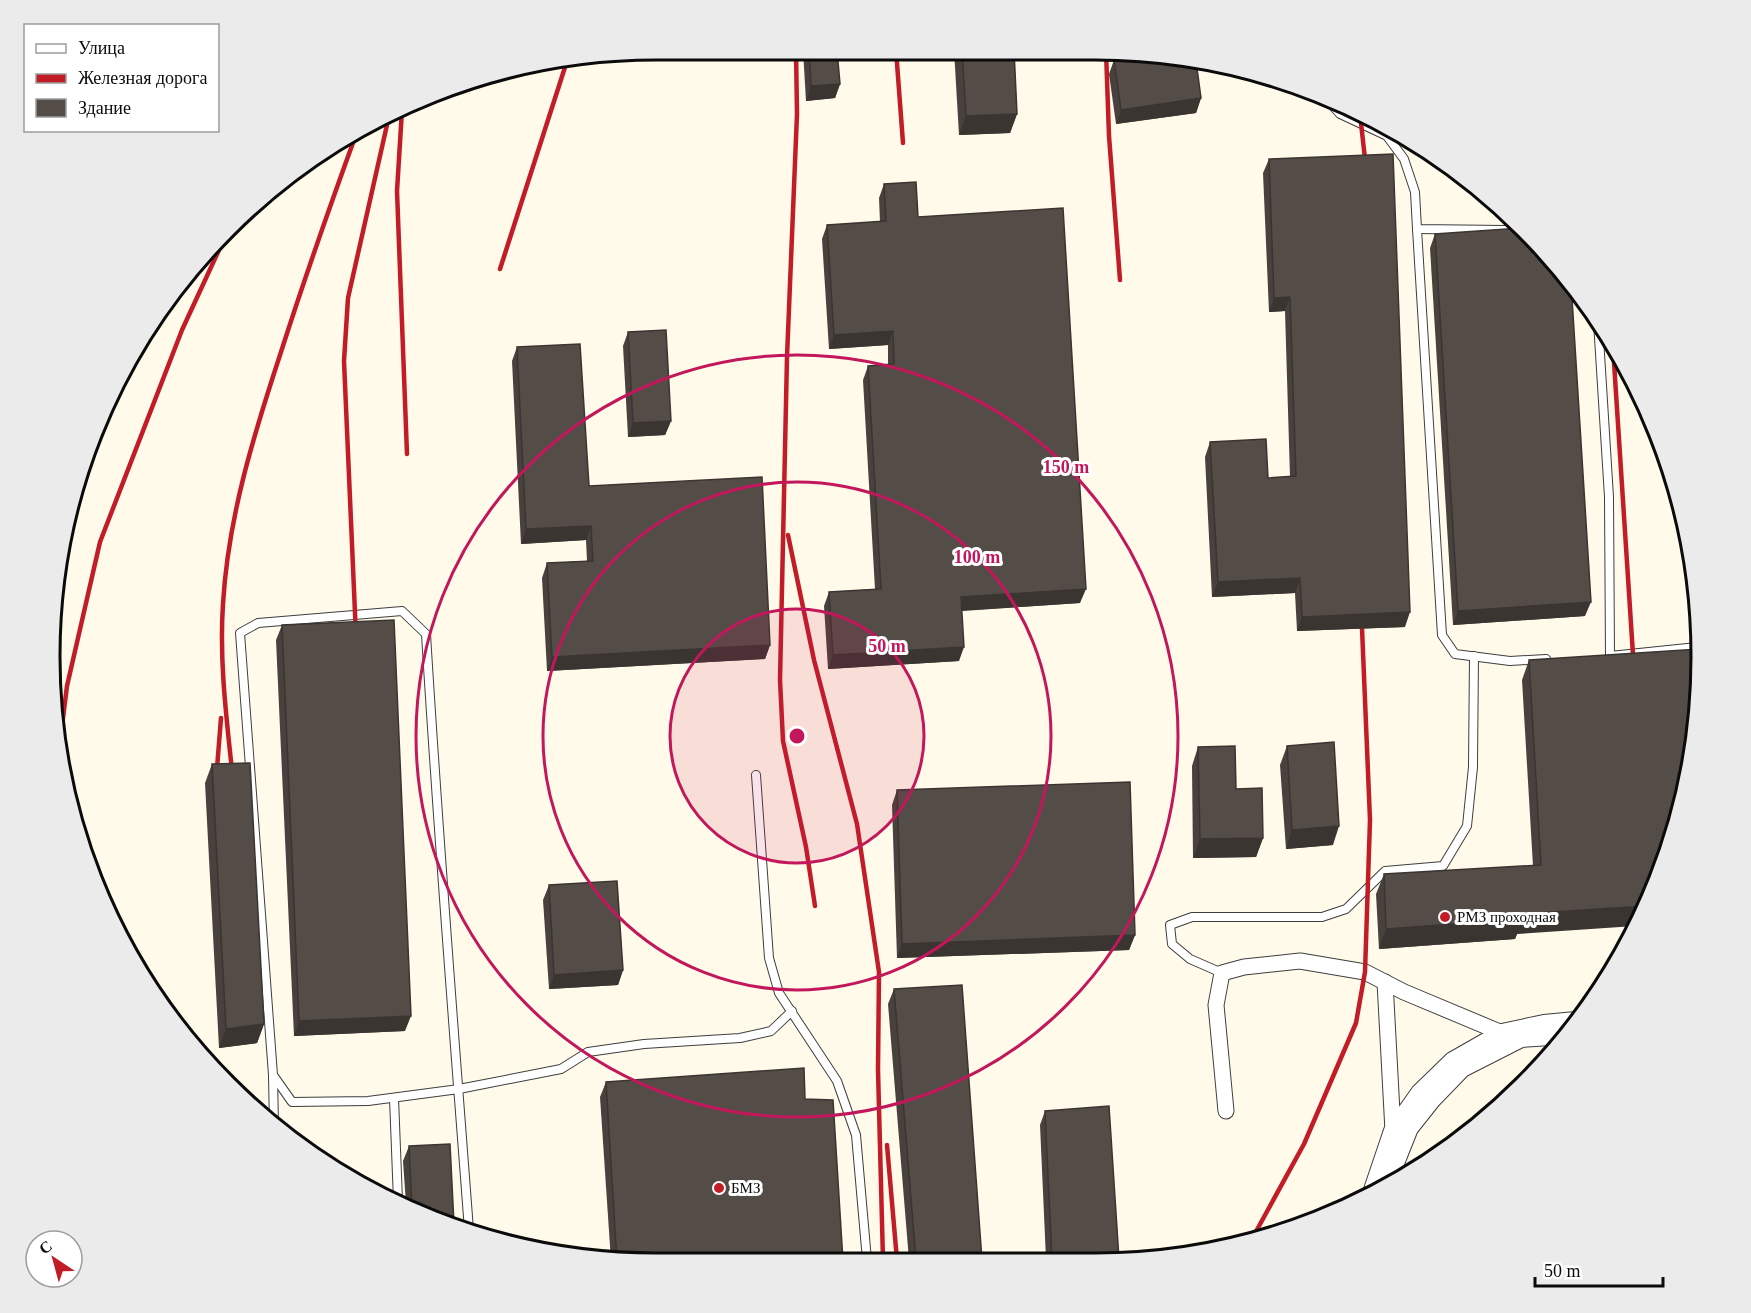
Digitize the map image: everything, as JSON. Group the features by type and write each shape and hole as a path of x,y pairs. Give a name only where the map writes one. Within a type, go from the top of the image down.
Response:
{"street":[{"path":"1226,1111 1216,1005 1222,973 1244,967 1300,961 1365,972 1502,1033"},
{"path":"1385,982 1393,1131"},
{"path":"1376,1182 1393,1131 1420,1093 1452,1061 1502,1033 1566,1022"},
{"path":"1391,1174 1410,1128 1432,1099 1462,1068 1521,1038 1555,1036"}],"lane":[{"path":"1339,113 1367,127"},
{"path":"1388,137 1404,159 1415,192 1442,635 1455,654 1510,661 1555,658"},
{"path":"1417,229 1511,230"},
{"path":"1599,339 1609,498 1610,656"},
{"path":"274,1114 273,1075 240,633 258,622 402,611 426,634 468,1222"},
{"path":"1599,656 1691,648"},
{"path":"1222,973 1190,959 1172,944 1170,925 1192,917 1322,918 1346,909 1385,871 1443,866 1467,826 1473,767 1474,656"},
{"path":"756,775 769,958 778,993 837,1081 856,1135 866,1253"},
{"path":"273,1075 292,1102 368,1101 394,1098 459,1089 561,1069 588,1052 644,1044 741,1038 771,1031 792,1011"},
{"path":"394,1098 398,1193"}],"building":[{"path":"810,60 838,60 840,84 811,86"},
{"path":"963,60 1014,60 1017,114 966,116"},
{"path":"1114,61 1197,69 1201,98 1121,110"},
{"path":"1393,154 1410,612 1302,617 1300,578 1218,582 1210,442 1266,439 1268,478 1296,476 1290,297 1274,298 1269,159"},
{"path":"916,182 918,217 1063,208 1086,589 961,597 964,647 833,655 829,592 881,589 868,366 894,364 893,331 834,335 827,225 886,221 884,184"},
{"path":"1510,229 1543,263 1572,299 1591,602 1458,611 1435,234"},
{"path":"666,330 671,421 633,423 628,332"},
{"path":"580,344 589,486 762,477 770,645 552,657 547,563 593,561 591,526 526,529 517,347"},
{"path":"394,620 411,1016 299,1021 282,625"},
{"path":"1691,650 1690,696 1680,773 1659,848 1636,907 1521,914 1522,919 1386,929 1384,874 1541,865 1529,660"},
{"path":"1334,742 1339,826 1292,830 1287,746"},
{"path":"1235,746 1236,789 1262,788 1263,838 1200,839 1198,747"},
{"path":"250,763 264,1024 226,1029 212,764"},
{"path":"1130,782 1135,935 902,944 897,790"},
{"path":"617,881 623,970 554,975 549,885"},
{"path":"962,985 981,1253 915,1253 894,989"},
{"name":"БМЗ","path":"804,1068 805,1099 833,1100 843,1253 616,1252 606,1082"},
{"path":"1109,1106 1119,1252 1052,1253 1045,1111"},
{"path":"450,1144 454,1217 412,1200 409,1146"}],"railway":[{"path":"796,60 797,114 787,357 780,680 783,741 806,847 815,906"},
{"path":"897,60 903,143"},
{"path":"1106,60 1109,136 1120,280"},
{"path":"500,269 565,67"},
{"path":"402,118 397,191 407,454"},
{"path":"1361,124 1365,159"},
{"path":"356,636 344,361 348,298 387,125"},
{"path":"233,780 222,648 223,604 230,539 252,445 271,383 353,143"},
{"path":"63,717 67,686 100,542 182,330 218,253"},
{"path":"1614,364 1634,670"},
{"path":"788,535 814,660 857,824 879,972 878,1070 883,1253"},
{"path":"1257,1231 1304,1144 1356,1023 1365,972 1370,820 1362,628"},
{"path":"216,781 221,718"},
{"path":"887,1145 896,1253"}],"place":[{"name":"РМЗ проходная","path":"1445,917"},
{"name":"БМЗ","path":"719,1188"}]}
